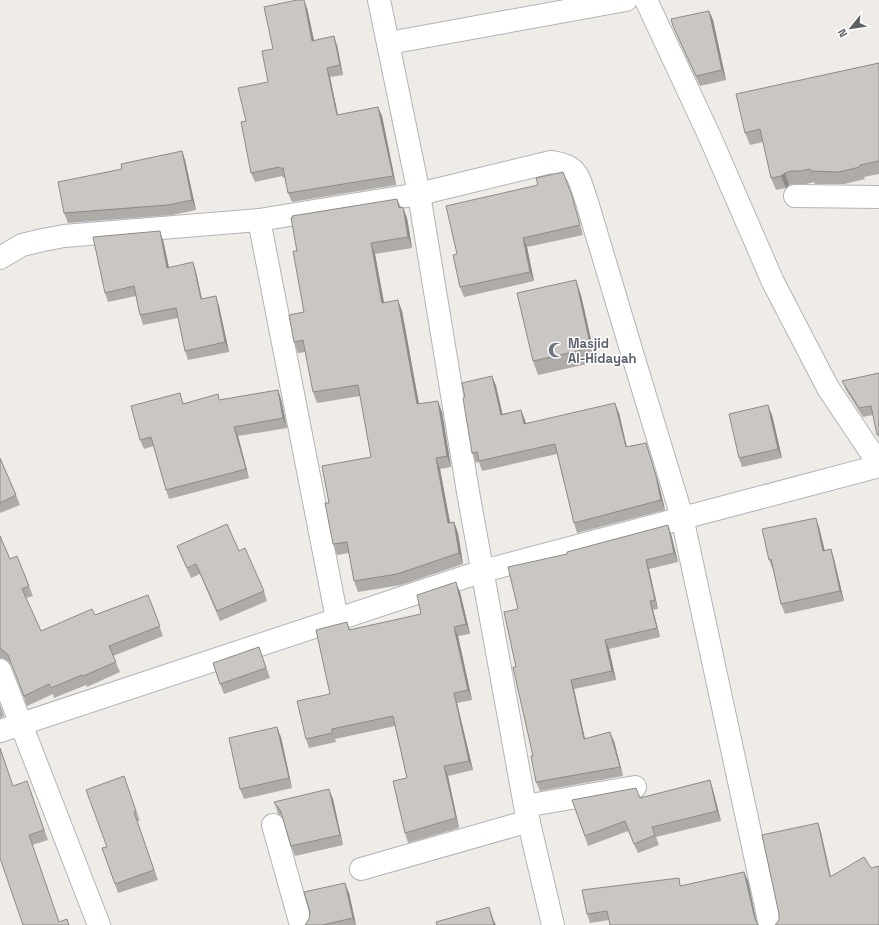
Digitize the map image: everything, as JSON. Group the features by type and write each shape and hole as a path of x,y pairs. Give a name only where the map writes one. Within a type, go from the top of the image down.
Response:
{"street":[{"path":"379,0 419,194 468,492 527,813 553,925"},
{"path":"389,44 626,0"},
{"path":"0,731 483,571 879,465 828,388 773,282 709,135 646,0"},
{"path":"0,258 22,245 64,236 259,220 419,194 551,162 563,164 571,168 578,177 587,202 682,517 770,925"},
{"path":"795,196 879,197"},
{"path":"259,220 337,619"},
{"path":"0,670 99,925"},
{"path":"361,869 527,813 635,787"},
{"path":"273,825 301,925"}],"building":[{"path":"297,0 304,0 312,41 334,36 340,65 327,68 337,115 378,107 393,176 288,193 283,168 279,167 251,173 241,122 246,121 238,88 268,82 262,51 273,49 264,7"},
{"path":"709,11 722,70 696,76 671,19"},
{"path":"879,63 879,161 839,172 811,171 810,169 791,171 781,176 771,178 760,129 745,133 736,94"},
{"path":"182,151 192,200 168,205 64,213 58,182 122,169 121,164"},
{"path":"563,172 572,196 580,225 523,238 530,272 460,287 453,255 457,254 446,206 538,185 536,178"},
{"path":"397,199 399,208 403,207 408,237 371,243 382,303 398,300 417,404 438,401 447,456 436,458 448,523 454,522 459,553 397,574 354,581 347,542 333,544 325,503 329,503 322,466 371,457 358,385 313,392 303,340 294,342 289,315 304,312 293,251 297,251 291,218 293,218 292,216"},
{"path":"160,231 167,268 193,262 201,299 216,296 225,342 185,351 176,308 140,315 134,286 105,293 93,237"},
{"path":"576,280 591,348 533,361 517,293"},
{"path":"879,373 879,435 877,435 871,406 859,408 842,381"},
{"path":"492,376 501,415 521,410 524,424 615,403 626,447 646,443 656,476 661,500 574,523 555,444 479,461 477,452 472,453 462,383"},
{"path":"278,390 283,418 234,427 246,469 166,490 151,437 140,440 131,406 180,393 183,404 218,394 219,400"},
{"path":"768,405 778,449 739,458 729,414"},
{"path":"0,458 16,495 0,503"},
{"path":"816,518 823,551 831,549 840,591 781,604 771,559 769,560 762,529"},
{"path":"227,524 239,551 245,548 264,591 217,611 196,564 187,568 177,546"},
{"path":"668,525 674,553 646,560 655,600 650,601 657,628 605,640 612,671 571,680 584,739 610,732 620,767 536,782 531,756 533,756 513,667 516,667 504,612 518,609 508,567 567,554 567,552"},
{"path":"0,536 10,559 17,556 29,586 22,589 41,631 92,609 95,615 148,595 160,626 109,646 116,662 51,688 49,684 24,696 8,655 0,648"},
{"path":"456,582 466,624 454,627 468,690 454,693 469,761 444,766 456,818 405,833 393,781 407,778 393,716 332,729 332,733 306,739 297,701 330,694 316,630 347,622 349,630 421,614 417,595"},
{"path":"259,647 266,668 220,684 213,663"},
{"path":"277,727 289,778 240,789 229,738"},
{"path":"0,748 13,786 27,781 44,830 29,835 59,922 67,919 69,925 23,925 0,858"},
{"path":"124,776 136,811 134,812 154,870 115,884 102,848 107,847 86,790"},
{"path":"710,780 717,811 652,827 655,835 634,844 625,821 585,836 572,800 636,788 640,798"},
{"path":"329,789 340,835 291,846 281,812 274,802"},
{"path":"818,823 830,877 864,857 871,868 879,866 879,925 775,925 779,920 779,914 762,835"},
{"path":"744,872 755,919 758,925 610,925 607,911 587,914 582,890 679,878 680,886"},
{"path":"345,883 353,918 322,925 305,925 309,919 310,912 304,892"},
{"path":"489,907 494,925 437,925 436,922"}],"place":[{"name":"Masjid Al-Hidayah","path":"556,350"}]}
